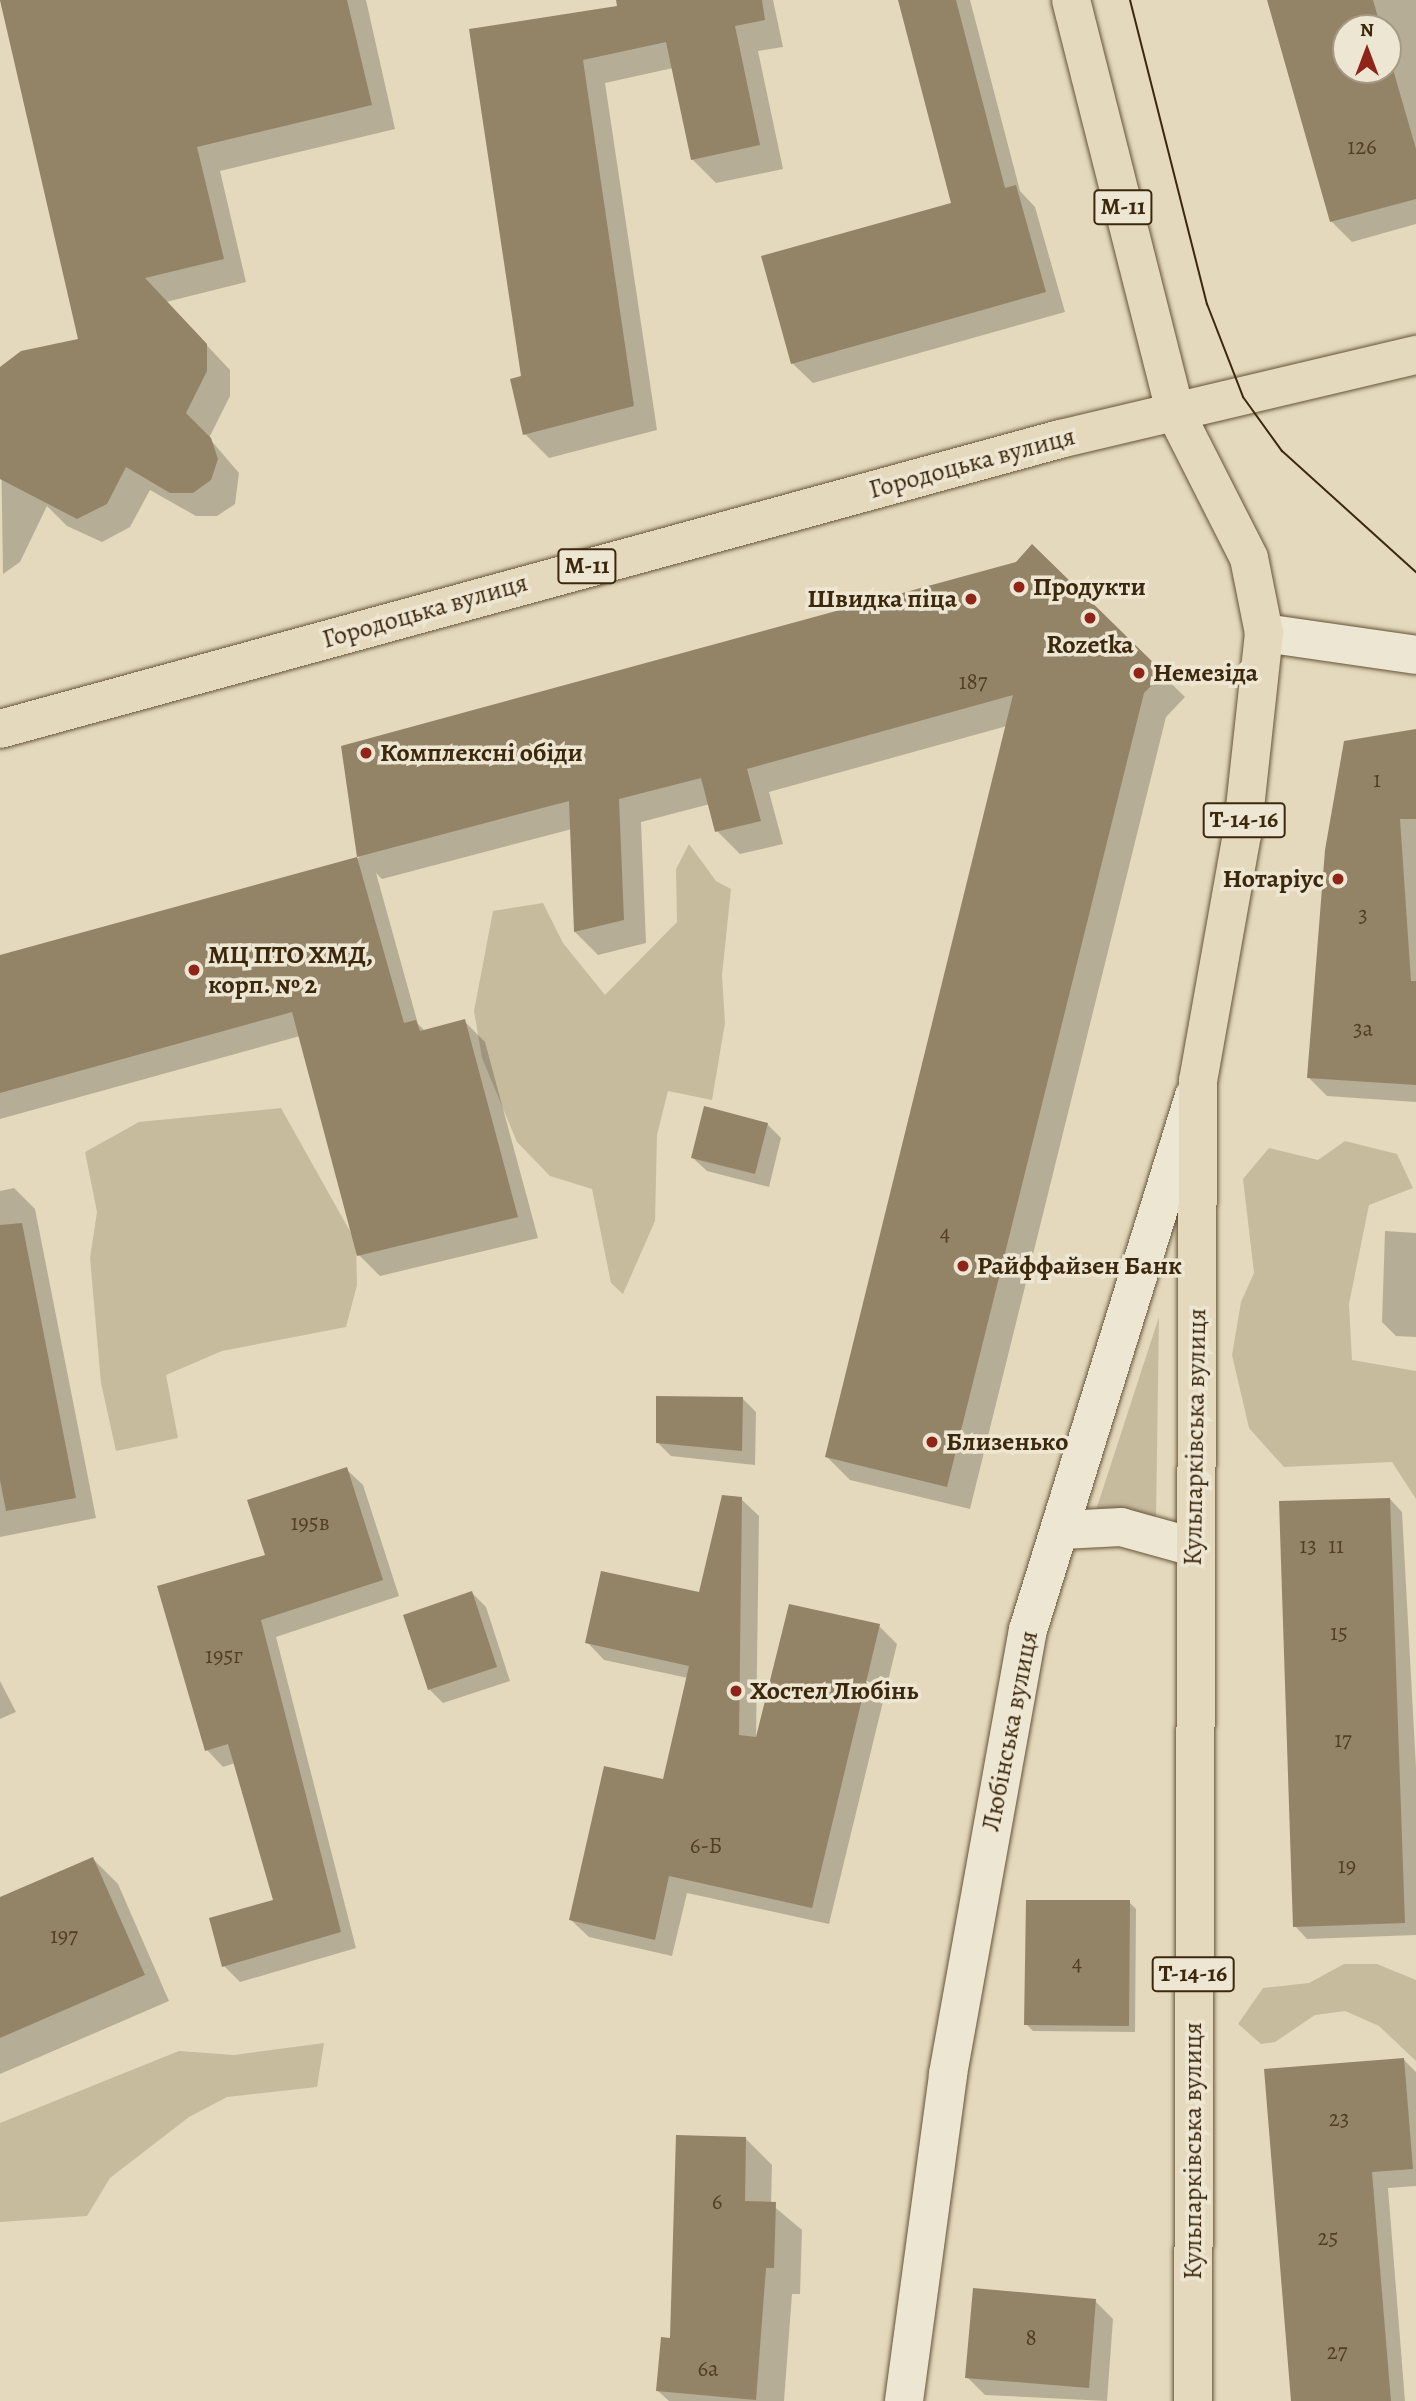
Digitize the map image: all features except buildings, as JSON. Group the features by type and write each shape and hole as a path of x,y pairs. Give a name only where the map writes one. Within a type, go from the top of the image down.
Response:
{"main road":[{"name":"М-11","path":"1071,0 1176,414"},
{"name":"Городоцька вулиця","path":"0,729 1007,453 1416,355"},
{"name":"Кульпарківська вулиця","path":"1176,414 1249,558 1264,633 1242,834 1198,1080 1194,1547 1193,2401"},
{"path":"1264,633 1416,655"},
{"name":"Любінська вулиця","path":"904,2401 948,2074 1028,1630 1063,1530 1198,1080"},
{"path":"1063,1530 1121,1527 1194,1547"}],"shaded area":[{"path":"689,844 716,881 731,889 722,975 725,1023 712,1100 668,1091 657,1135 655,1221 623,1294 611,1283 592,1189 550,1176 517,1142 482,1058 474,1011 493,911 543,903 563,943 605,995 677,922 676,869"},
{"path":"281,1108 356,1242 357,1285 346,1327 222,1351 166,1375 178,1438 116,1451 101,1383 90,1258 97,1212 85,1152 139,1122"},
{"path":"1345,1141 1397,1154 1413,1188 1369,1205 1349,1304 1352,1360 1416,1371 1416,1499 1392,1462 1284,1467 1249,1428 1232,1355 1241,1302 1254,1273 1243,1179 1269,1148 1318,1160"},
{"path":"1159,1317 1156,1519 1095,1513"},
{"path":"1344,1964 1377,1964 1416,1980 1416,2061 1379,2026 1345,2011 1315,2015 1275,2042 1261,2044 1238,2024 1263,1988 1309,1983"},
{"path":"324,2043 317,2087 227,2097 189,2117 110,2178 87,2216 0,2222 0,2123 179,2051 234,2055"}],"tram line":[{"path":"1130,0 1207,304 1243,397 1282,451 1416,572"}],"place":[{"name":"Продукти","path":"1019,587"},
{"name":"Швидка піца","path":"971,599"},
{"name":"Rozetka","path":"1090,618"},
{"name":"Немезіда","path":"1139,673"},
{"name":"Комплексні обіди","path":"366,753"},
{"name":"Нотаріус","path":"1338,879"},
{"name":"МЦ ПТО ХМД, корп. № 2","path":"194,970"},
{"name":"Райффайзен Банк","path":"963,1266"},
{"name":"Близенько","path":"932,1442"},
{"name":"Хостел Любінь","path":"736,1691"}]}
